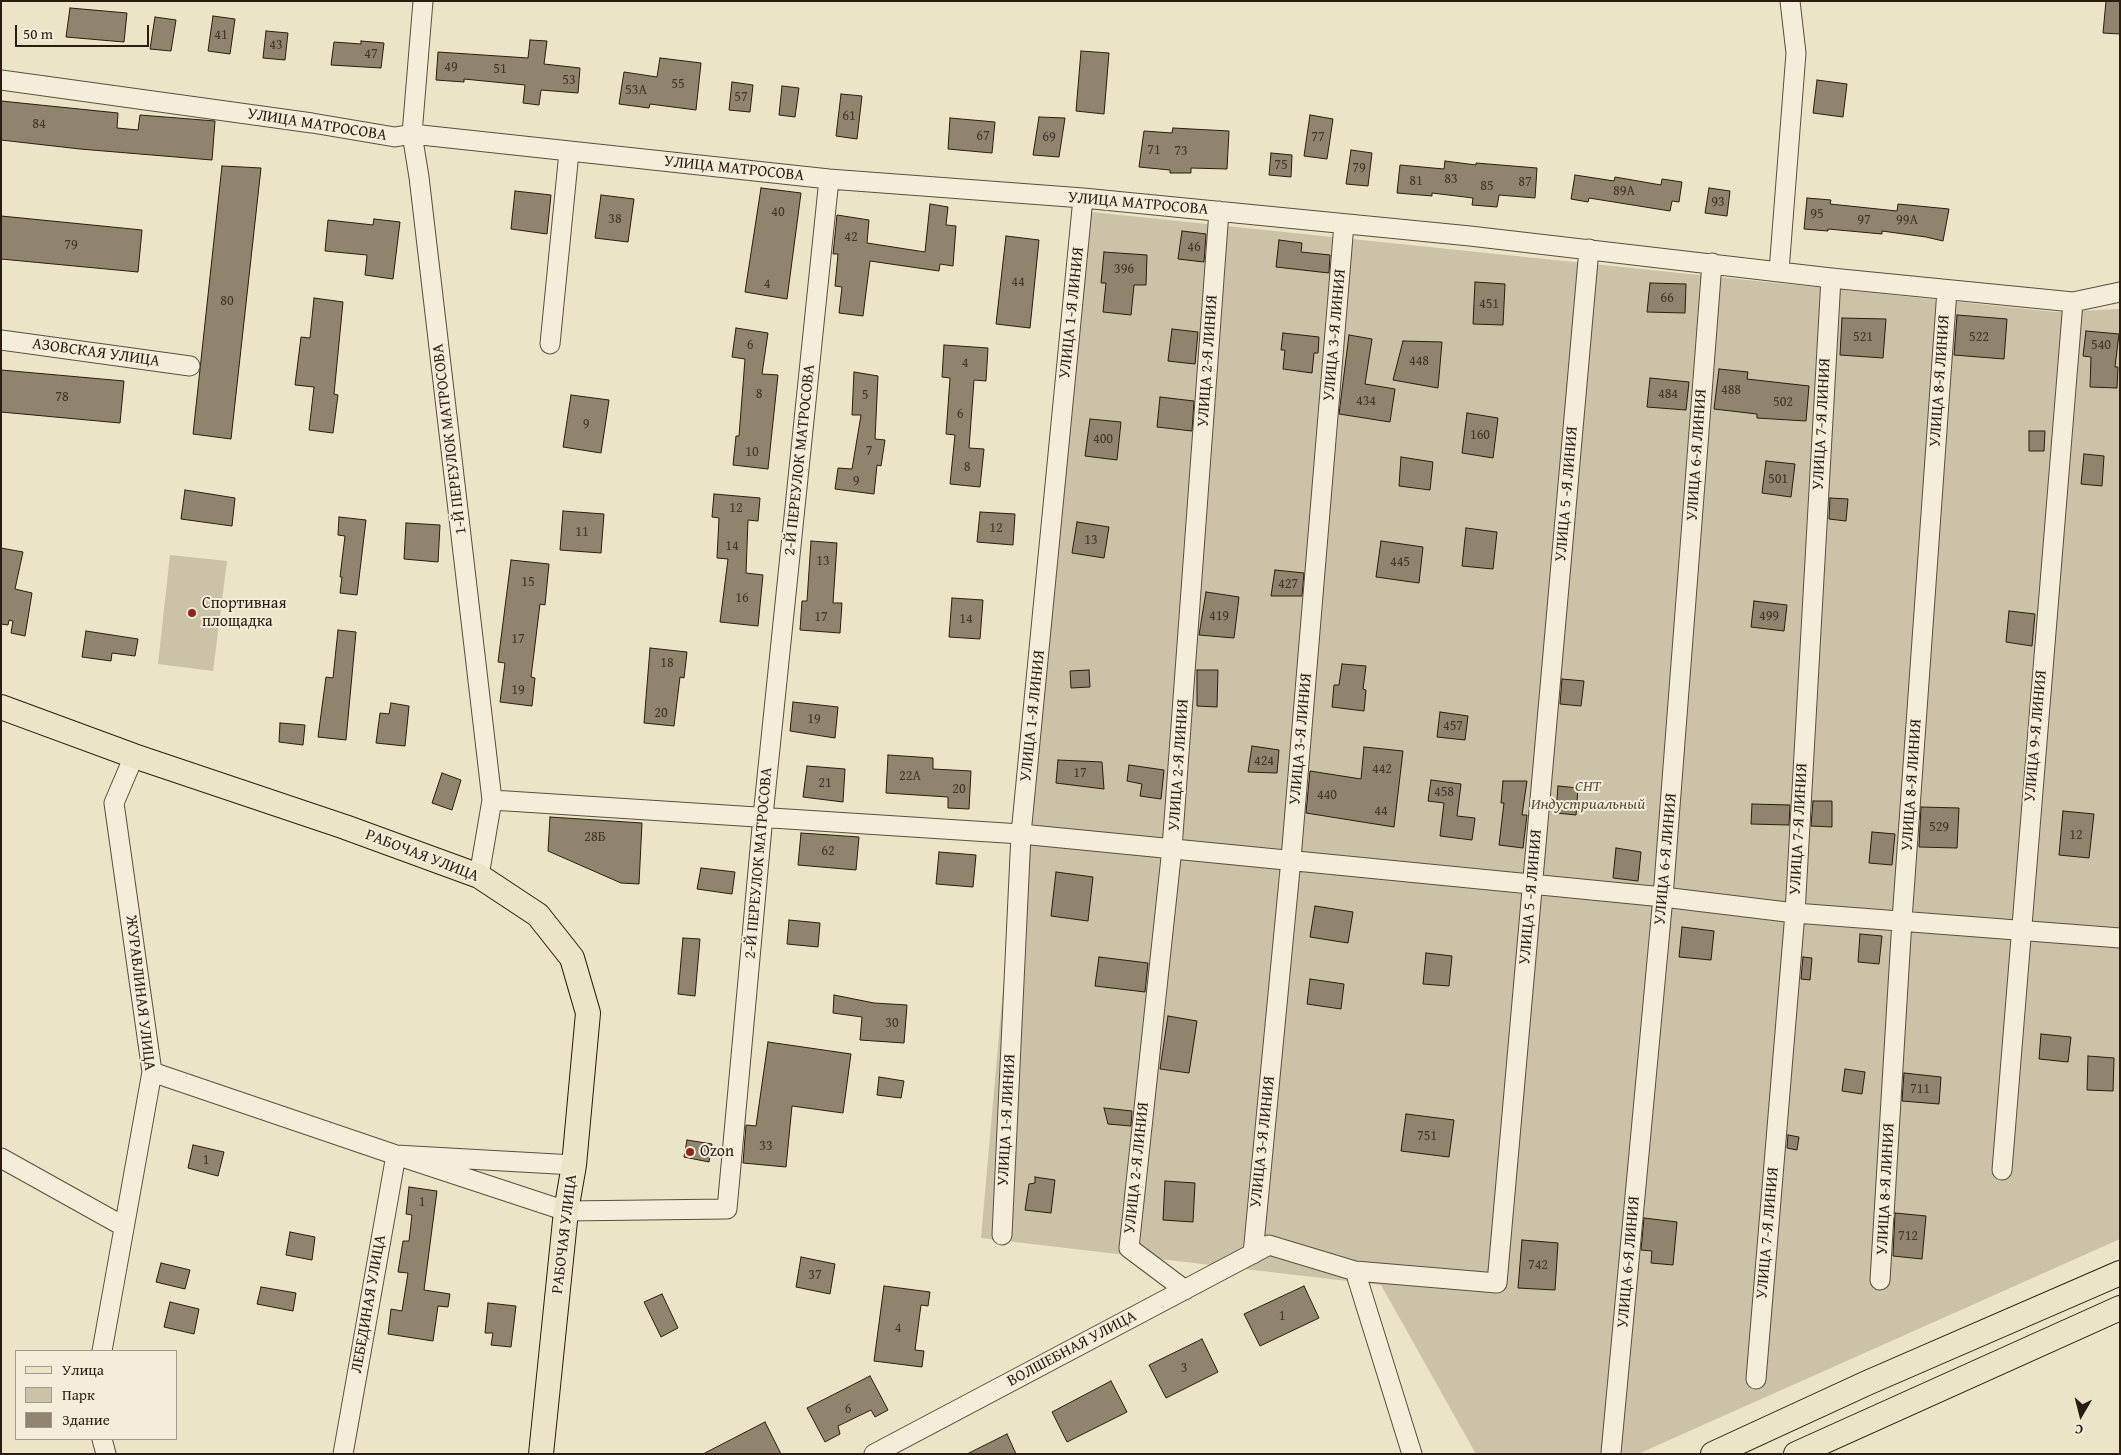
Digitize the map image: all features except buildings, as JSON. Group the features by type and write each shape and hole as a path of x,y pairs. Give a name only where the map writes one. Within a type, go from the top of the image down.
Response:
{"main road":[{"name":"РАБОЧАЯ УЛИЦА","path":"1,707 134,756 345,827 479,876 538,915 572,958 588,1013 574,1165 566,1211 541,1454"},
{"path":"1713,1454 1867,1383 2120,1273"},
{"path":"1796,1454 2120,1308"}],"street":[{"name":"1-Й ПЕРЕУЛОК МАТРОСОВА","path":"423,1 412,134 421,186 492,800 479,876"},
{"path":"1780,272 1796,53 1790,1"},
{"name":"УЛИЦА МАТРОСОВА","path":"1,80 312,123 395,137 412,134 829,179 1083,198 1219,211 1589,249 1831,278 2073,302 2120,292"},
{"path":"550,344 569,152"},
{"name":"2-Й ПЕРЕУЛОК МАТРОСОВА","path":"152,1072 566,1211 727,1209 763,816 829,179"},
{"name":"УЛИЦА 1-Я ЛИНИЯ","path":"1002,1235 1021,834 1083,198"},
{"name":"УЛИЦА 2-Я ЛИНИЯ","path":"1185,1290 1128,1248 1172,848 1219,211"},
{"name":"УЛИЦА 3-Я ЛИНИЯ","path":"1253,1254 1291,859 1344,224"},
{"name":"УЛИЦА 5 -Я ЛИНИЯ","path":"1355,1271 1497,1283 1589,249"},
{"name":"УЛИЦА 6-Я ЛИНИЯ","path":"1611,1454 1663,897 1712,263"},
{"name":"УЛИЦА 7-Я ЛИНИЯ","path":"1756,1379 1795,913 1831,278"},
{"name":"УЛИЦА 8-Я ЛИНИЯ","path":"1880,1280 1902,920 1947,290"},
{"name":"УЛИЦА 9-Я ЛИНИЯ","path":"2002,1170 2073,302"},
{"name":"АЗОВСКАЯ УЛИЦА","path":"1,340 190,366"},
{"name":"ЖУРАВЛИНАЯ УЛИЦА","path":"102,1350 152,1072 114,803 134,756"},
{"path":"492,800 1021,834 1291,859 1663,897 1795,913 1902,920 2020,932 2120,938"},
{"path":"396,1155 574,1165"},
{"name":"ЛЕБЕДИНАЯ УЛИЦА","path":"343,1454 396,1155"},
{"path":"1,1158 123,1226"},
{"name":"ВОЛШЕБНАЯ УЛИЦА","path":"874,1454 1269,1245 1355,1271"},
{"path":"1355,1271 1412,1454"},
{"path":"102,1440 106,1454"}],"green space":[{"name":"СНТ Индустриальный","path":"1072,210 2056,312 2120,309 2120,1239 1638,1454 1476,1454 1381,1285 981,1238"},
{"name":"Спортивная площадка","path":"170,555 227,561 213,671 158,664"}],"place":[{"name":"Спортивная площадка","path":"192,613"},
{"name":"Ozon","path":"690,1152"}]}
